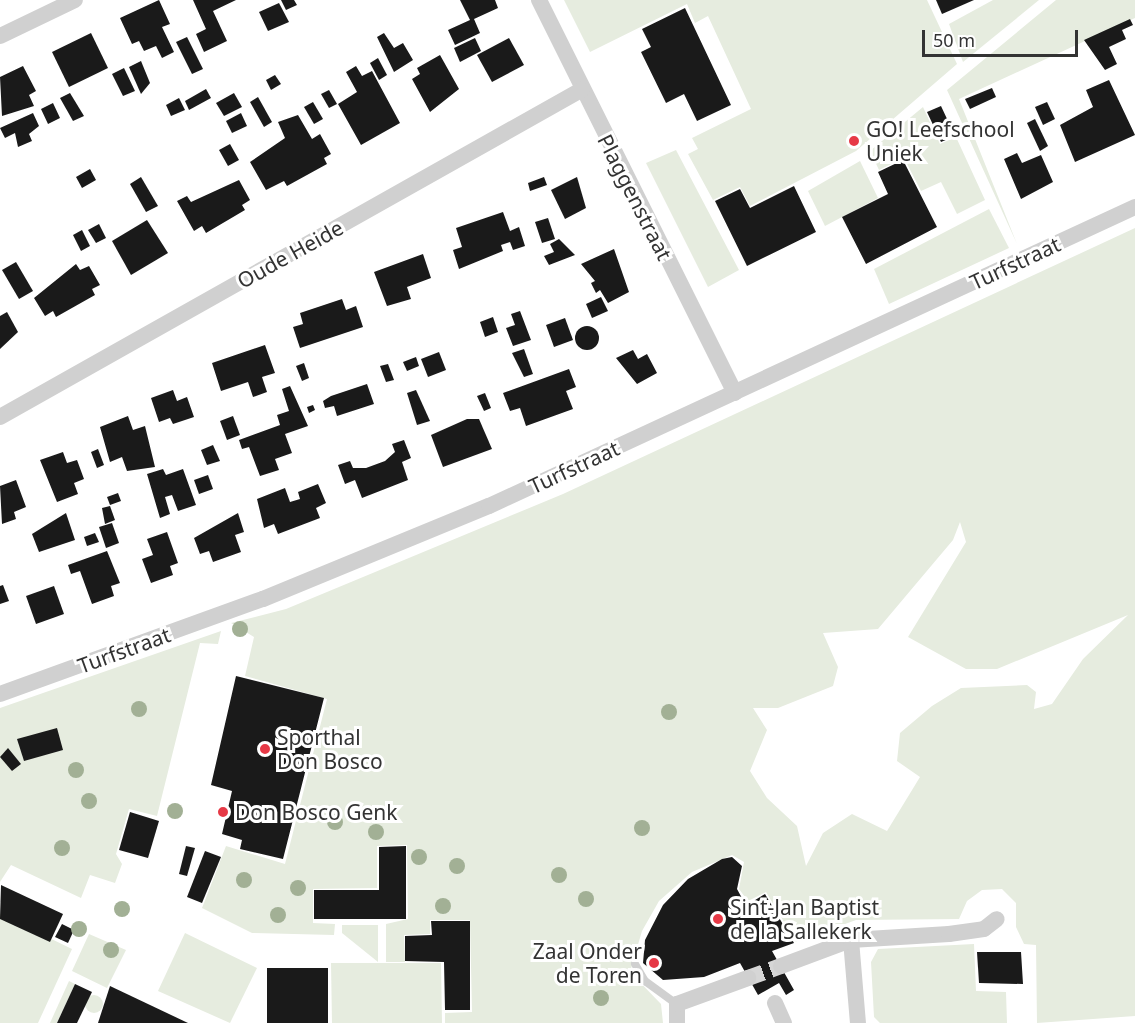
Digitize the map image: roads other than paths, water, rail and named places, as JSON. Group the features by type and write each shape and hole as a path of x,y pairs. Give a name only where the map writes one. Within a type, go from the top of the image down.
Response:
{"street":[{"path":"0,36 75,0"},
{"name":"Plaggenstraat","path":"539,0 581,90 735,393"},
{"name":"Oude Heide","path":"0,417 581,90"},
{"name":"Turfstraat","path":"0,694 263,599 489,506 1135,207"},
{"path":"781,966 851,940 984,929 997,919"},
{"path":"851,940 858,1023"},
{"path":"677,1023 677,1004 748,978"},
{"path":"775,1003 784,1023"}],"lane":[{"path":"635,964 645,981 677,1004"}],"tunnel":[{"path":"748,978 781,966"}],"place":[{"name":"GO! Leefschool Uniek","path":"854,141"},
{"name":"Sporthal Don Bosco","path":"265,749"},
{"name":"Don Bosco Genk","path":"223,812"},
{"name":"Sint-Jan Baptist de la Sallekerk","path":"718,919"},
{"name":"Zaal Onder de Toren","path":"654,963"}]}
